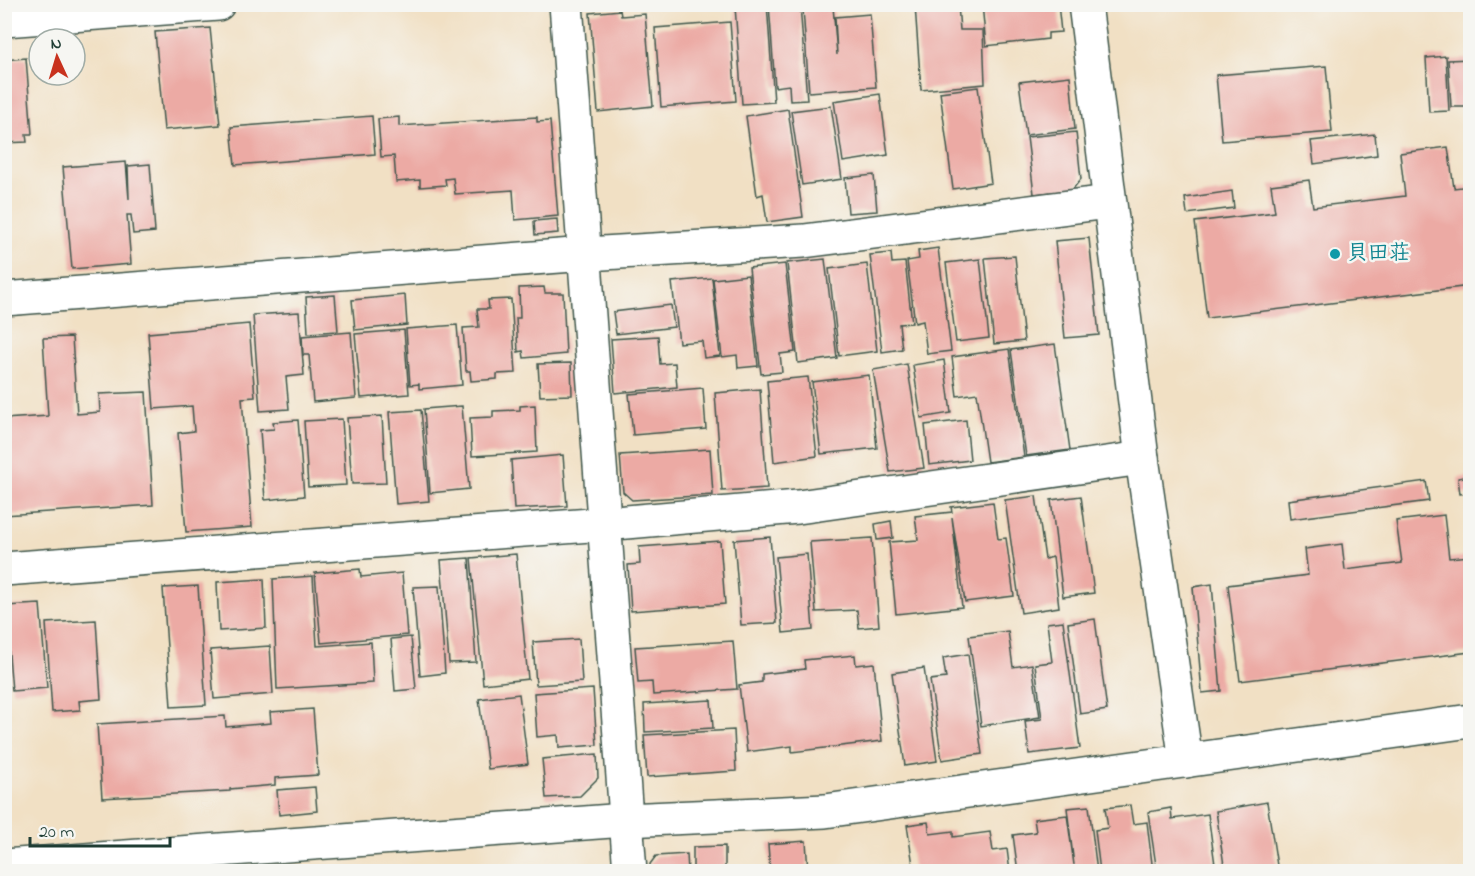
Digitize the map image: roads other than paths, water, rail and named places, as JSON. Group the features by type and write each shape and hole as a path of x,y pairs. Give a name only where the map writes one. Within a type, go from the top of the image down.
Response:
{"street":[{"path":"4,20 218,4"},
{"path":"566,4 630,872"},
{"path":"1085,4 1108,202 1142,458 1186,761"},
{"path":"4,298 586,254 804,241 1108,202"},
{"path":"4,569 604,524 798,507 1142,458"},
{"path":"4,866 625,820 825,811 1470,721"}],"place":[{"name":"貝田荘","path":"1335,254"}]}
